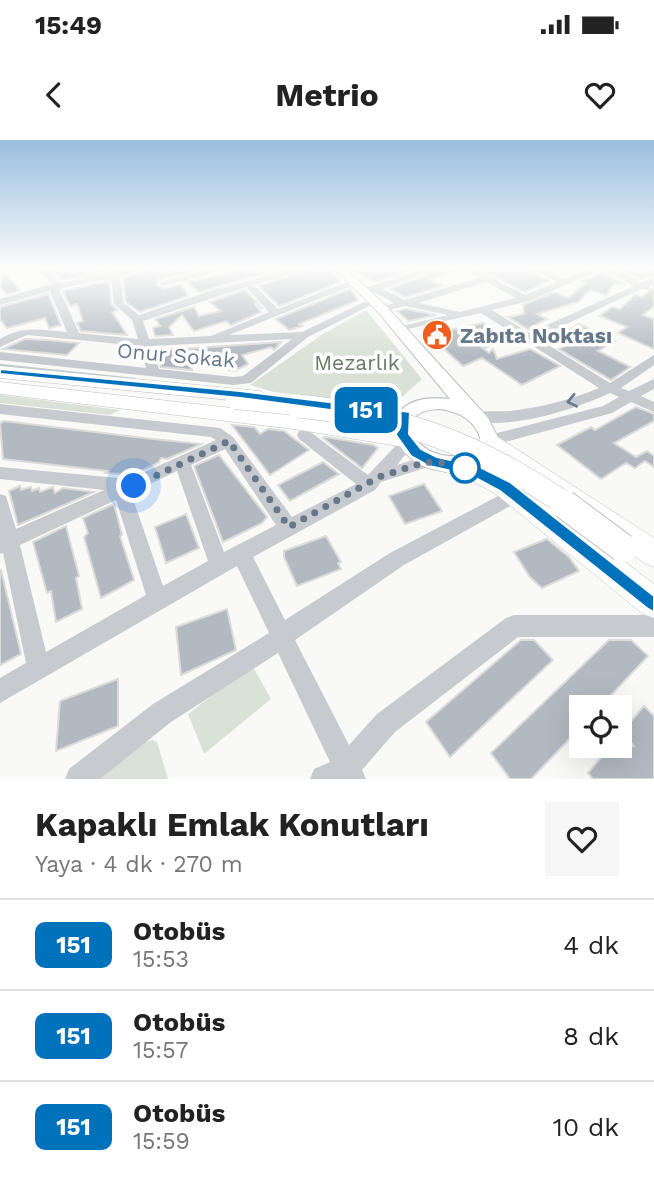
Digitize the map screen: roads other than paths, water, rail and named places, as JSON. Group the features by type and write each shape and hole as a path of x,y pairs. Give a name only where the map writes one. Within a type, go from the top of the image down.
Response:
{"highway":[{"path":"0,373 412,411"},
{"path":"0,373 233,404 419,440 472,460 555,509 619,553 654,571"},
{"path":"0,386 233,404"},
{"path":"0,386 294,422 406,441"},
{"path":"490,440 654,554"},
{"path":"445,464 473,470 505,486 654,603"},
{"path":"619,553 654,588"}],"main road":[{"path":"370,297 429,378 430,391 401,427 406,441 421,456 445,464 478,459 487,451 490,440 486,428 371,297"},
{"path":"412,411 444,404 473,415"}],"street":[{"path":"60,297 75,337"},
{"path":"118,297 119,304 137,319 153,373"},
{"path":"179,297 184,301"},
{"path":"137,319 200,297"},
{"path":"260,297 277,314"},
{"path":"206,340 319,297"},
{"name":"Onur Sokak","path":"0,356 246,380 304,335 366,297"},
{"path":"377,297 461,314"},
{"path":"383,310 413,304 425,297"},
{"path":"521,297 525,299"},
{"path":"398,330 530,297"},
{"path":"526,339 617,297"},
{"path":"484,310 526,339 611,388 654,407"},
{"path":"0,344 14,335 27,332 145,343 304,335"},
{"path":"473,415 494,418 584,399 611,388 654,359"},
{"path":"490,440 607,410 654,383"},
{"path":"3,411 215,432 229,441 289,527"},
{"path":"304,435 374,481"},
{"path":"5,543 229,441"},
{"path":"374,481 406,441"},
{"path":"0,691 219,565 374,481 425,462 445,464"},
{"path":"183,464 219,565"},
{"path":"0,473 128,489"},
{"path":"128,489 158,600"},
{"path":"79,779 162,713 282,638 294,626 397,559 506,500"},
{"path":"0,501 5,543 39,668"},
{"path":"241,554 349,773"},
{"path":"324,779 349,773 386,723 514,626 654,626"}],"waterway":[{"path":"0,365 134,379"}],"place":[{"name":"Zabıta Noktası","path":"437,335"}],"park label":[{"name":"Mezarlık","path":"357,362"}]}
